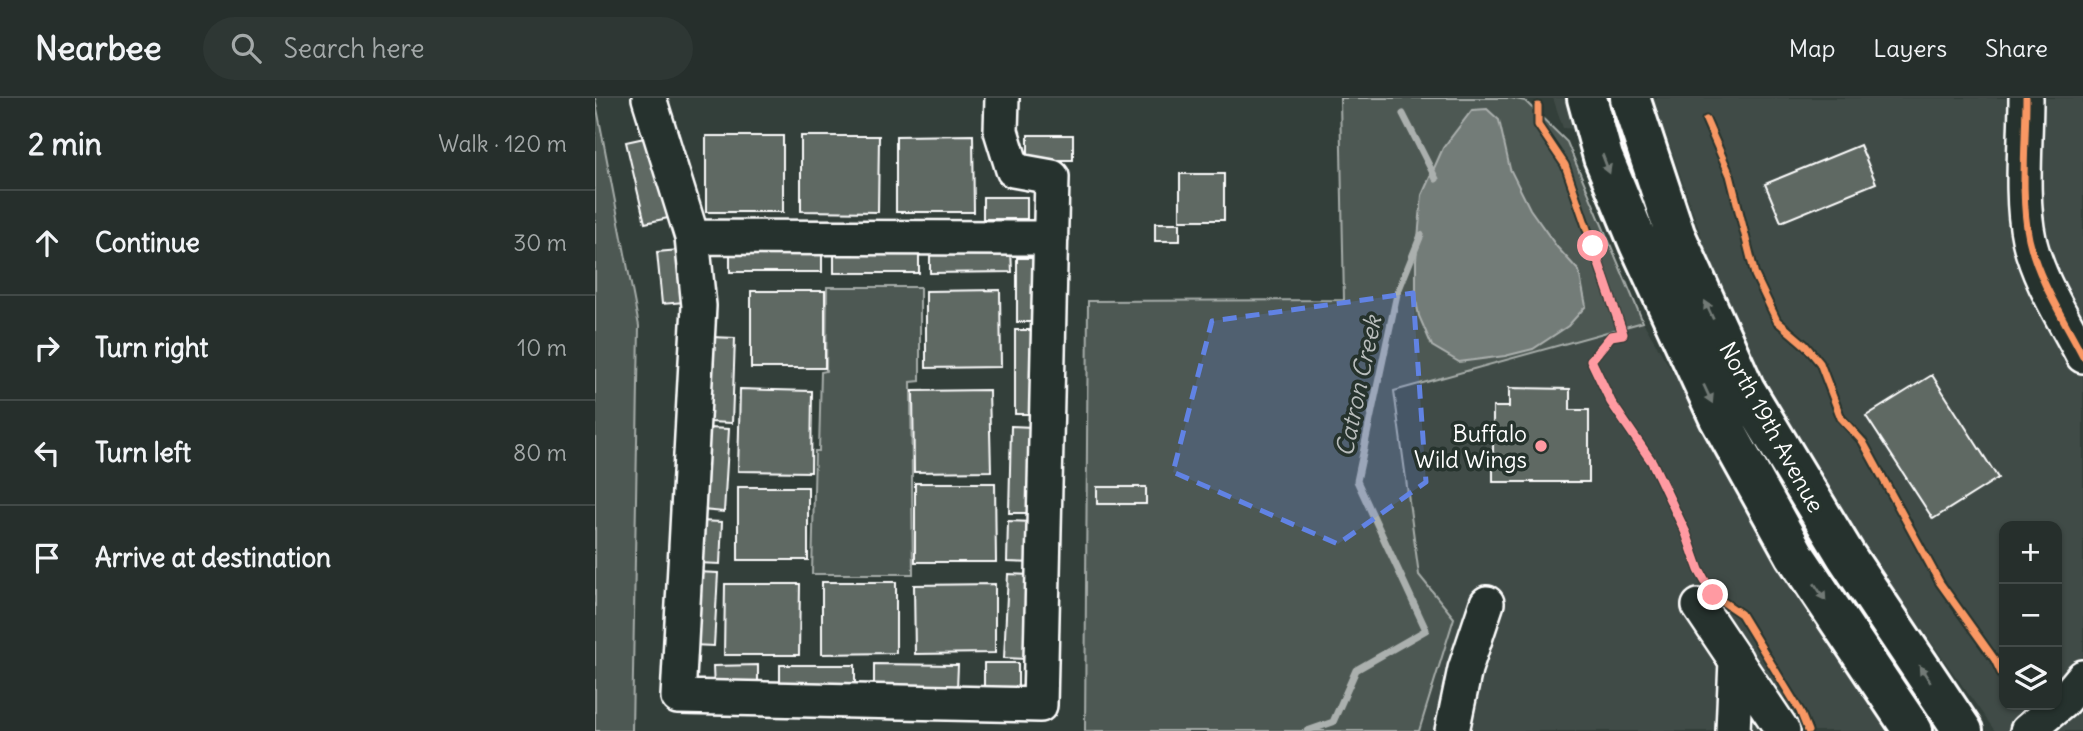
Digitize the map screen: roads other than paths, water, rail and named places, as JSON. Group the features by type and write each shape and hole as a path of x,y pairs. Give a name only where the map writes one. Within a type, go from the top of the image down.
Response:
{"main road":[{"name":"North 19th Avenue","path":"1587,98 1603,157 1613,182 1719,418 1795,555 1913,731"},
{"name":"North 19th Avenue","path":"1630,98 1675,234 1745,389 1846,556 1963,731"}],"street":[{"path":"649,98 692,237 699,306 678,697 1040,705 1052,177 1013,170 1001,131 1002,98"},
{"path":"2026,98 2026,201 2029,238 2040,274 2083,356"},
{"path":"692,237 1051,238"},
{"path":"1452,731 1465,669 1487,603"},
{"path":"1699,606 1783,731"},
{"path":"1733,731 1735,660"},
{"path":"2027,731 2062,702 2083,677"},
{"path":"1884,688 1896,731"}],"waterway":[{"name":"Catron Creek","path":"1403,114 1436,179"},
{"name":"Catron Creek","path":"1307,731 1333,722 1356,670 1426,630 1357,481 1397,294 1421,235"}],"place":[{"name":"Buffalo Wild Wings","path":"1541,446"}]}
